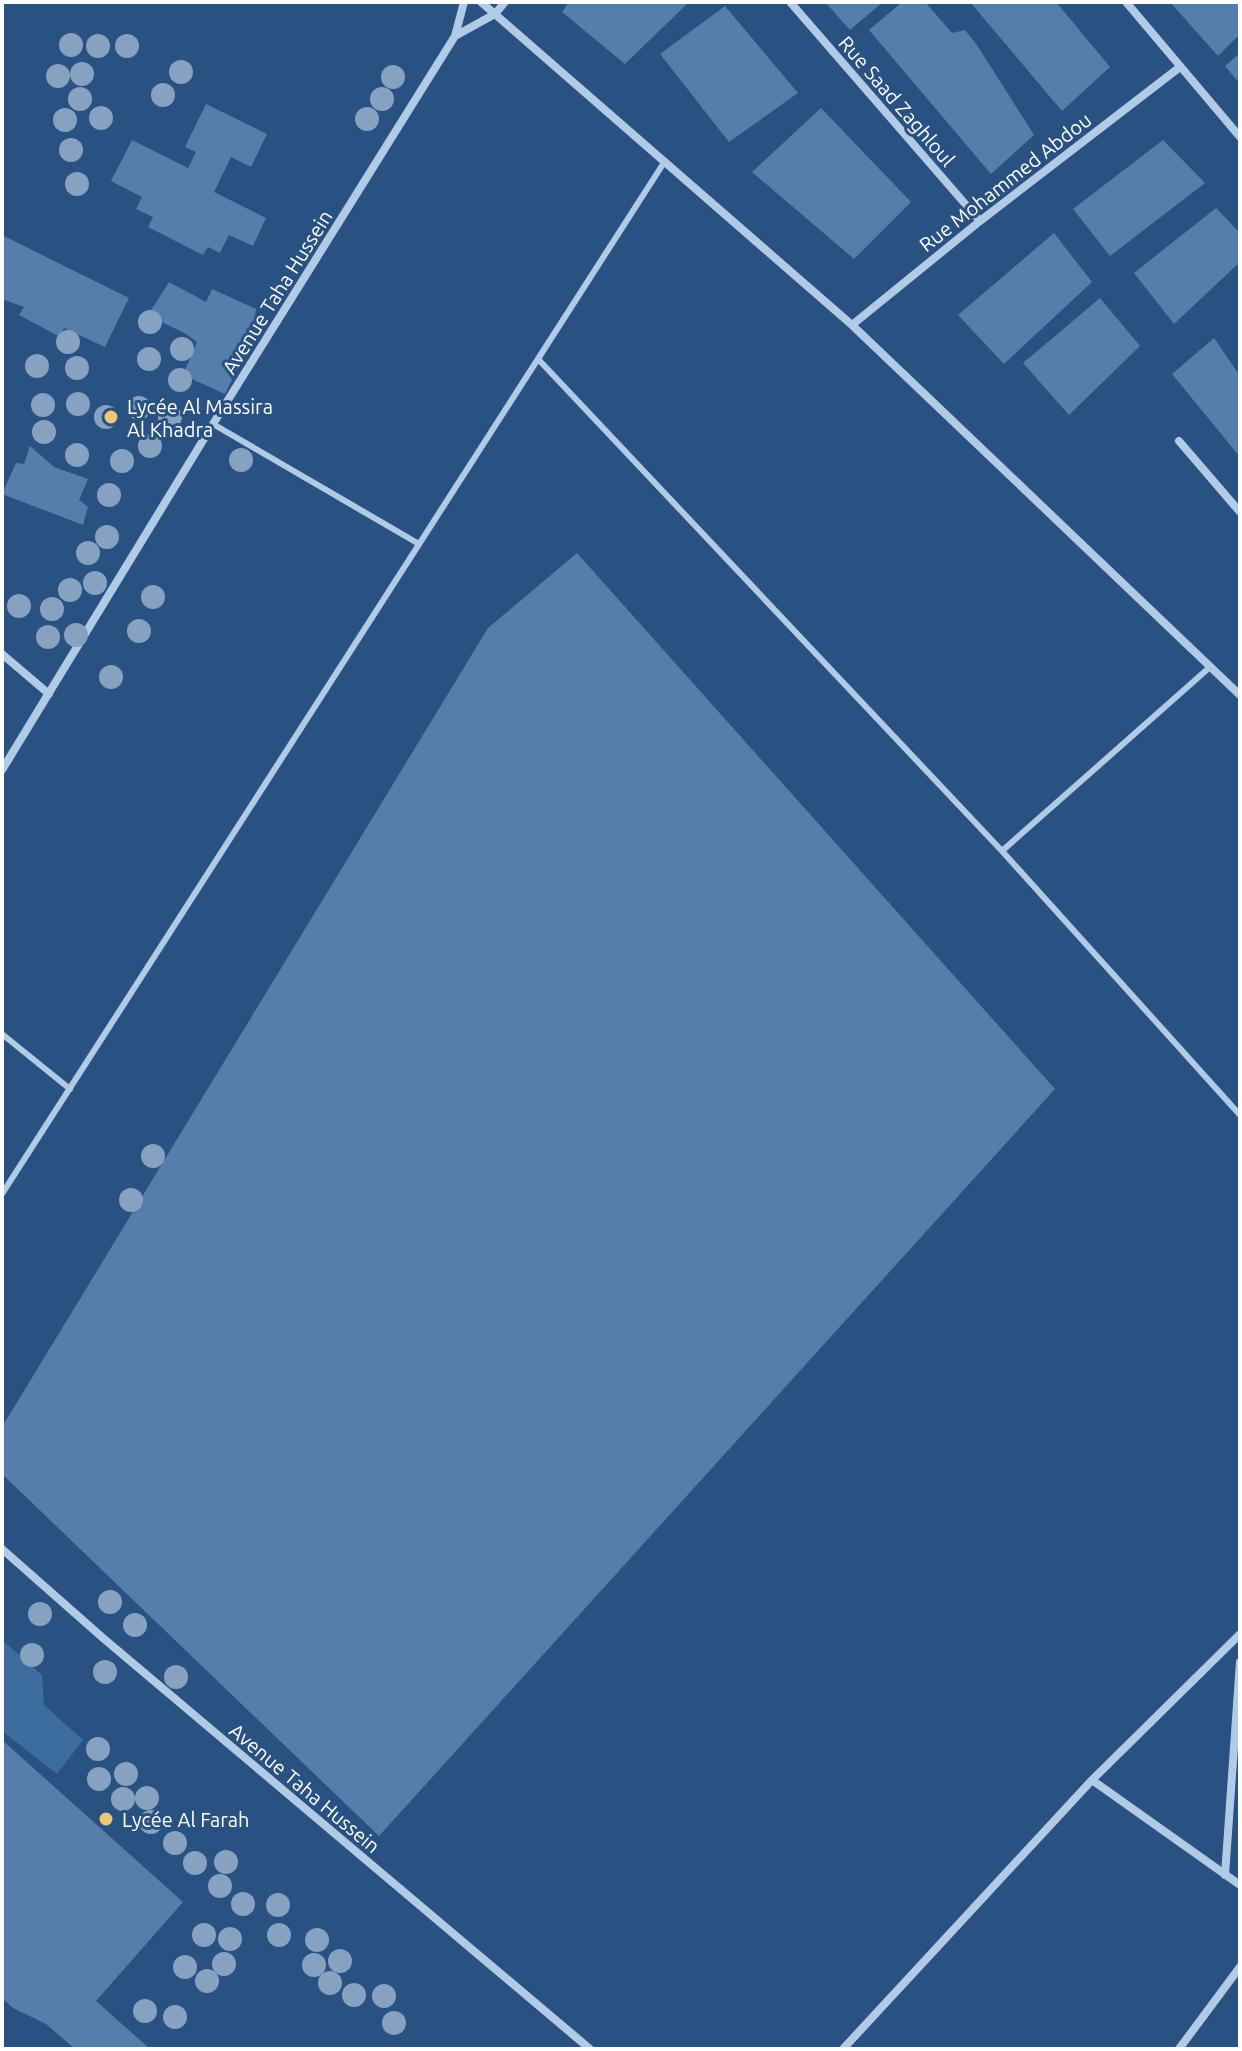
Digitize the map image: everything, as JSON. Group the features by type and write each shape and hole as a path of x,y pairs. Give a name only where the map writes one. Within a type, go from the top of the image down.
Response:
{"street":[{"name":"Avenue Taha Hussein","path":"2,770 455,36 464,2"},
{"path":"481,2 852,325 1240,695"},
{"name":"Avenue Taha Hussein","path":"455,36 495,14 505,2"},
{"name":"Rue Saad Zaghloul","path":"790,2 980,221"},
{"path":"1126,2 1240,137"},
{"name":"Rue Mohammed Abdou","path":"852,325 980,221 1180,67"},
{"path":"1179,441 1240,512"},
{"path":"2,654 49,694"},
{"name":"Avenue Taha Hussein","path":"2,1549 590,2049"},
{"path":"843,2049 1092,1780 1240,1634"},
{"path":"1225,1875 1240,1662"},
{"path":"1092,1780 1240,1885"},
{"path":"1179,2049 1240,1967"}],"lane":[{"path":"2,1194 665,161"},
{"path":"538,359 1002,851 1240,1115"},
{"path":"213,424 419,544"},
{"path":"1002,851 1210,667"},
{"path":"2,1034 70,1089"}],"shaded area":[{"path":"2,1640 42,1675 44,1705 83,1740 57,1774 2,1731"}],"building":[{"path":"569,2 689,2 625,64 562,12"},
{"path":"825,2 883,2 850,30"},
{"path":"902,2 925,2 952,33 965,30 1034,135 991,174 869,30"},
{"path":"970,2 1056,2 1110,67 1062,111"},
{"path":"1170,2 1240,2 1240,34 1218,56"},
{"path":"725,6 798,93 729,142 660,54"},
{"path":"1240,53 1240,84 1225,66"},
{"path":"206,104 267,134 251,167 231,157 214,192 266,218 253,246 229,235 220,253 208,247 203,255 148,227 153,217 136,209 142,197 111,181 132,140 188,168 196,152 185,147"},
{"path":"821,108 911,202 854,259 752,172"},
{"path":"1163,140 1205,183 1110,256 1073,209"},
{"path":"1216,208 1240,233 1240,262 1174,324 1134,273"},
{"path":"1054,233 1092,282 1004,364 958,315"},
{"path":"2,235 129,298 105,347 64,328 60,337 19,315 24,307 2,299"},
{"path":"169,282 206,302 212,289 256,309 252,338 225,394 183,375 197,342 148,315"},
{"path":"1100,298 1140,346 1069,415 1023,363"},
{"path":"1214,338 1240,376 1240,457 1172,374"},
{"path":"30,446 54,467 88,479 79,500 88,507 83,525 2,494 16,463 24,464"},
{"path":"577,553 1055,1089 379,1836 2,1474 2,1427 488,628"},
{"path":"2,1740 183,1902 96,2001 150,2049 75,2049 46,2024 13,2008 2,1998"}],"place":[{"name":"Lycée Al Massira Al Khadra","path":"111,417"},
{"name":"Lycée Al Farah","path":"106,1819"}]}
